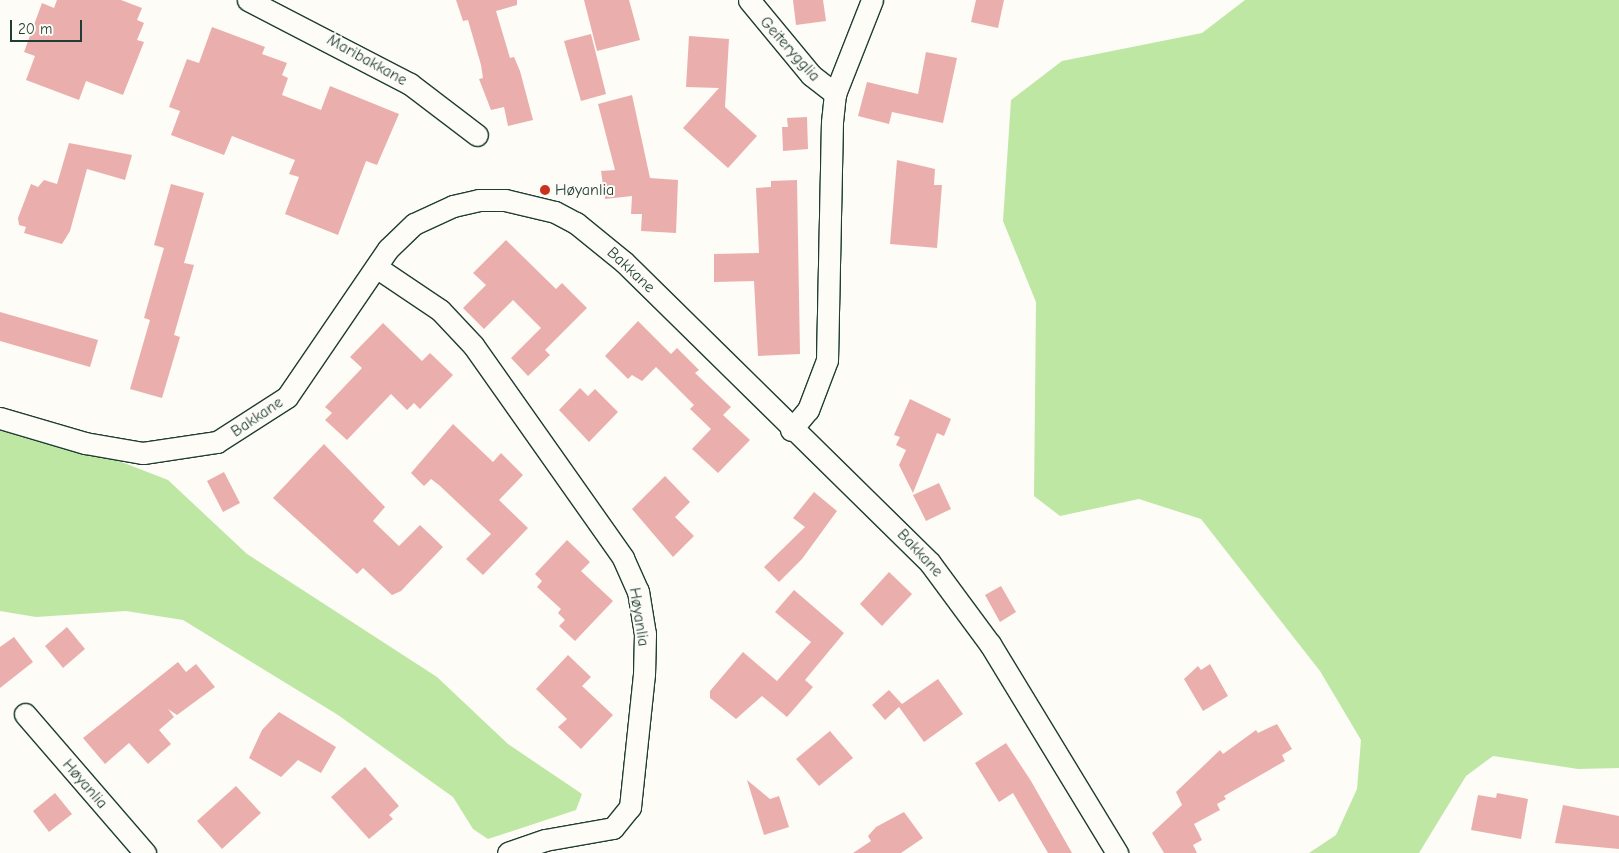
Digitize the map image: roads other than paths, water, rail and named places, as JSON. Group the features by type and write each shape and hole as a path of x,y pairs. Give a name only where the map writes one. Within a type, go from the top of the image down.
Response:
{"street":[{"name":"Maribakkane","path":"248,0 410,84 477,135"},
{"name":"Geiterygglia","path":"749,0 811,76 835,94"},
{"path":"791,430 808,410 827,360 832,280 829,141 835,94 872,0"},
{"name":"Bakkane","path":"0,418 86,443 143,453 217,442 287,397 376,267 414,224 453,206 505,200 555,212 576,223 624,262 791,430 899,531 957,594 1117,853"},
{"name":"Høyanlia","path":"376,267 440,310 473,345 623,558 638,591 645,634 644,674 630,807 613,828 545,840 508,853"},
{"name":"Høyanlia","path":"25,714 145,853"}],"place":[{"name":"Høyanlia","path":"545,190"}]}
